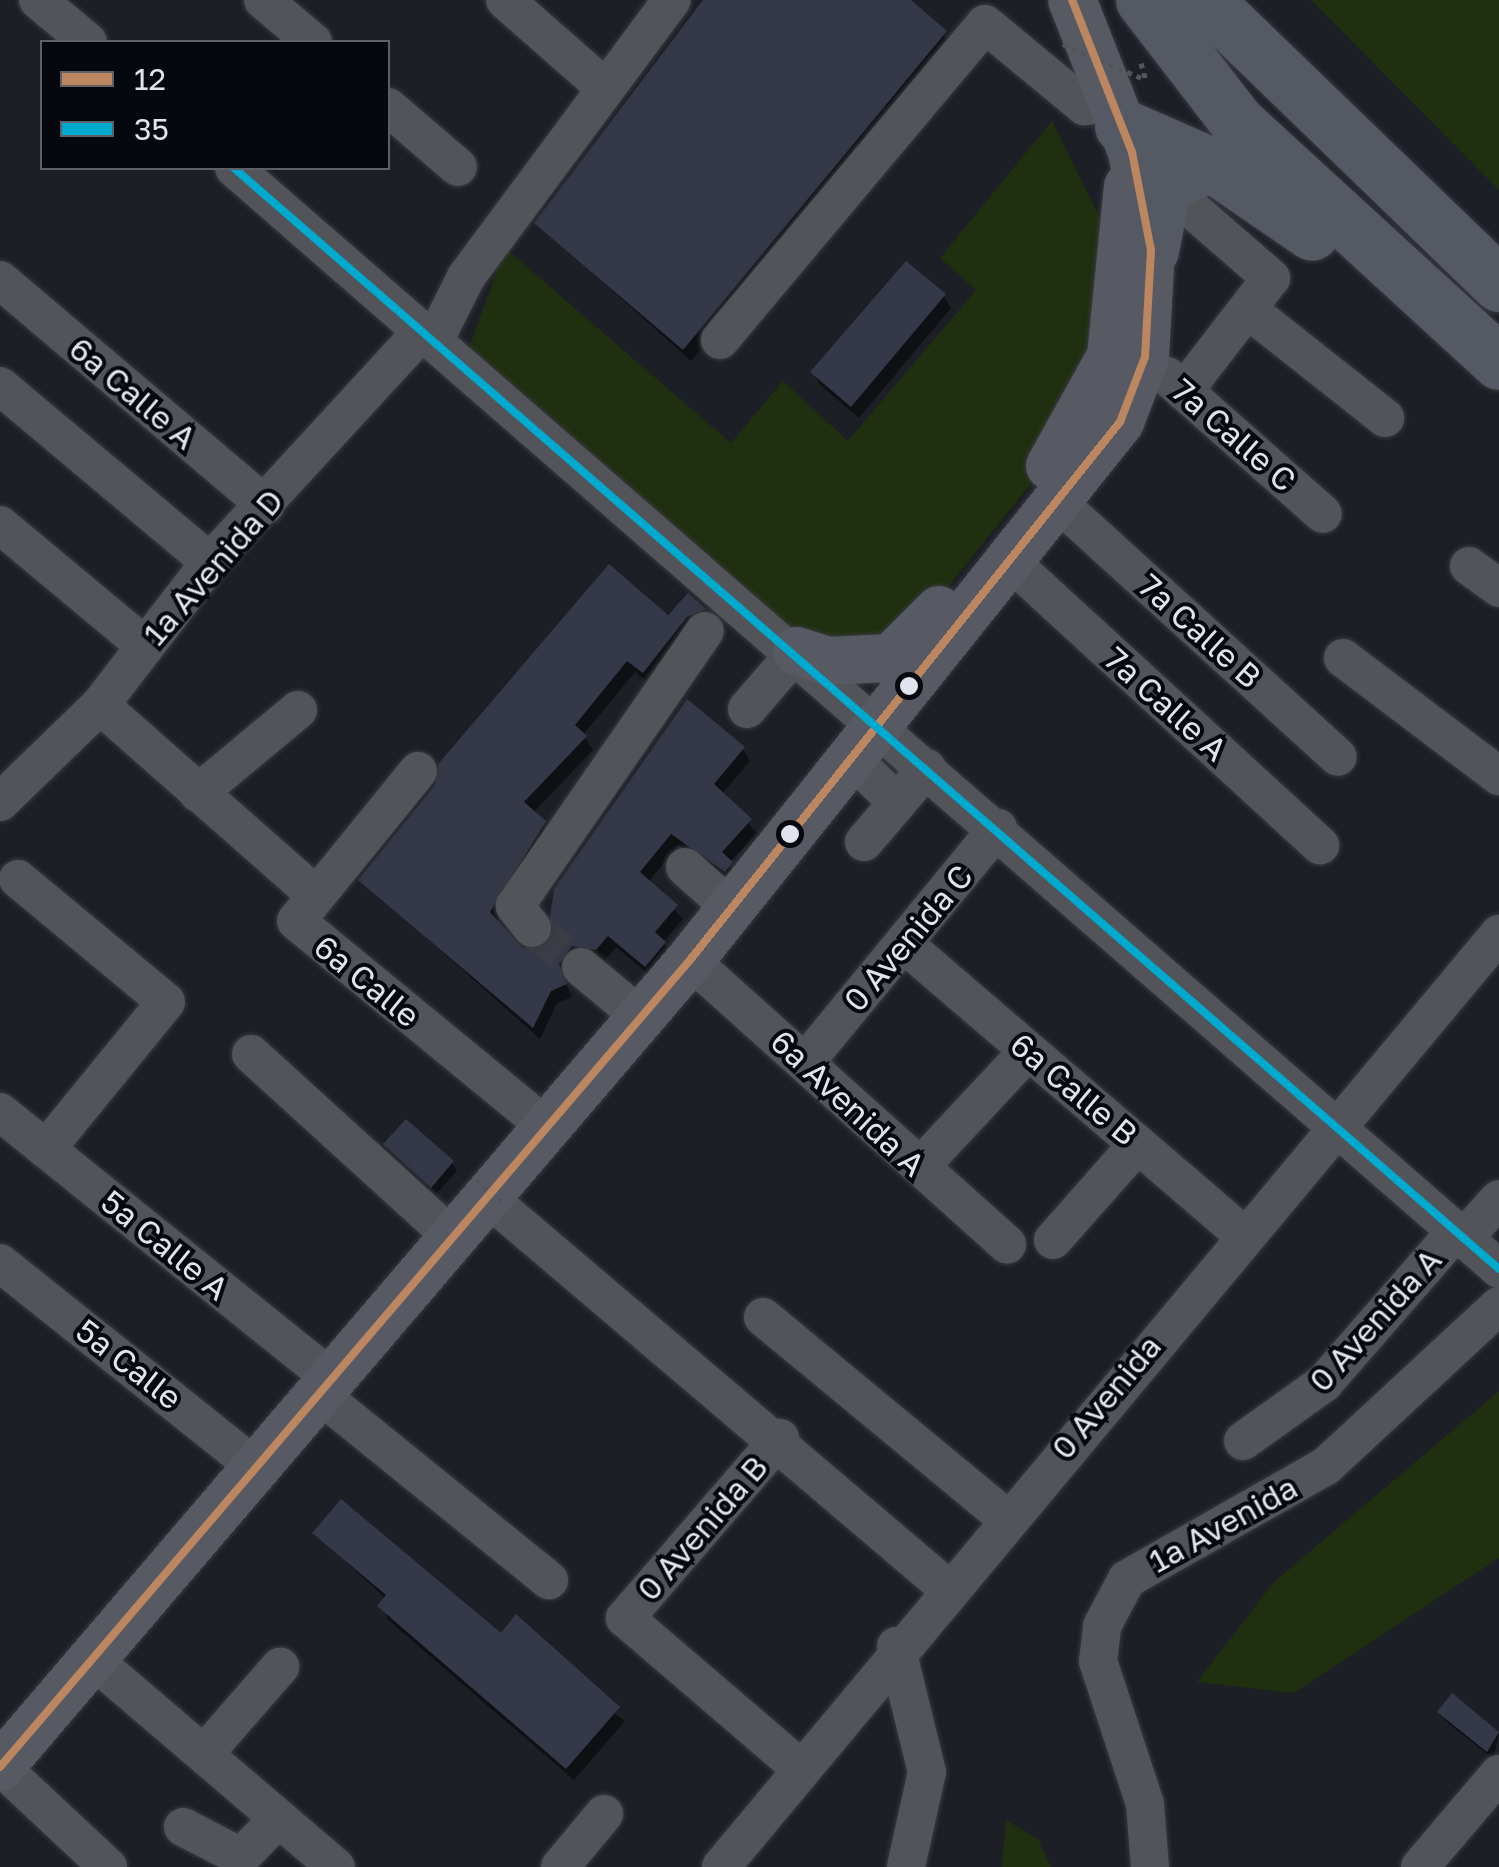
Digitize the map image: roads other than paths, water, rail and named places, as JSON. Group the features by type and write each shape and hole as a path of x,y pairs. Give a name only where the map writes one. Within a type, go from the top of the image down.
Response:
{"highway":[{"path":"1143,0 1237,122 1499,362"},
{"path":"1205,0 1499,284"},
{"path":"1149,137 1151,250"},
{"path":"1149,137 1499,380"}],"main road":[{"path":"797,651 870,662 905,647 1074,434 1115,339 1118,226 1149,137 1071,20"},
{"path":"0,1766 690,960 1061,505 1120,422 1145,357 1151,250"}],"street":[{"path":"38,0 86,40"},
{"path":"263,0 311,40"},
{"path":"505,0 603,86"},
{"name":"1a Avenida D","path":"0,802 100,705 210,562 429,334 466,276 603,86 672,0"},
{"path":"720,340 985,24 1084,106 1149,137 1271,278 1250,312 1184,391"},
{"path":"390,108 458,167"},
{"path":"236,170 429,334 718,614 797,651 866,742 897,802"},
{"name":"6a Calle A","path":"0,280 265,505"},
{"path":"1250,312 1385,418"},
{"name":"7a Calle C","path":"1145,357 1323,514"},
{"path":"0,386 210,562"},
{"name":"7a Calle B","path":"1061,505 1338,757"},
{"path":"0,526 145,646"},
{"name":"7a Calle A","path":"1012,563 1320,844"},
{"path":"1469,566 1499,588"},
{"path":"532,928 514,906 718,614"},
{"path":"747,708 797,651"},
{"path":"1343,658 1499,776"},
{"name":"6a Calle","path":"100,705 313,893 298,924 547,1127"},
{"path":"198,793 298,710"},
{"path":"866,742 928,768 1499,1269"},
{"path":"864,842 928,768"},
{"path":"313,893 418,771"},
{"name":"0 Avenida C","path":"817,1048 998,828"},
{"path":"684,868 732,908"},
{"path":"18,880 166,1002 46,1149"},
{"name":"0 Avenida","path":"721,1867 896,1646 1499,934"},
{"name":"6a Calle B","path":"904,944 1244,1235"},
{"name":"6a Avenida A","path":"690,960 1008,1244"},
{"path":"581,967 641,1017"},
{"path":"932,1154 1028,1051"},
{"path":"252,1054 452,1238"},
{"name":"5a Calle A","path":"0,1112 325,1386"},
{"path":"1053,1240 1138,1144"},
{"path":"488,1193 780,1438 946,1587"},
{"name":"0 Avenida A","path":"1244,1441 1324,1383 1460,1234 1499,1199"},
{"name":"5a Calle","path":"0,1263 256,1468"},
{"name":"1a Avenida","path":"1150,1867 1146,1804 1098,1661 1102,1626 1127,1579 1326,1466 1499,1306"},
{"path":"763,1317 1006,1517"},
{"path":"325,1386 550,1580"},
{"name":"0 Avenida B","path":"780,1438 625,1618 800,1768"},
{"path":"896,1646 927,1772 906,1867"},
{"path":"90,1658 330,1865"},
{"path":"204,1754 280,1666"},
{"path":"0,1766 108,1867"},
{"path":"1420,1867 1499,1774"},
{"path":"560,1867 604,1814"},
{"path":"183,1827 242,1857 279,1818"}],"tunnel":[{"path":"532,928 581,967"}]}
